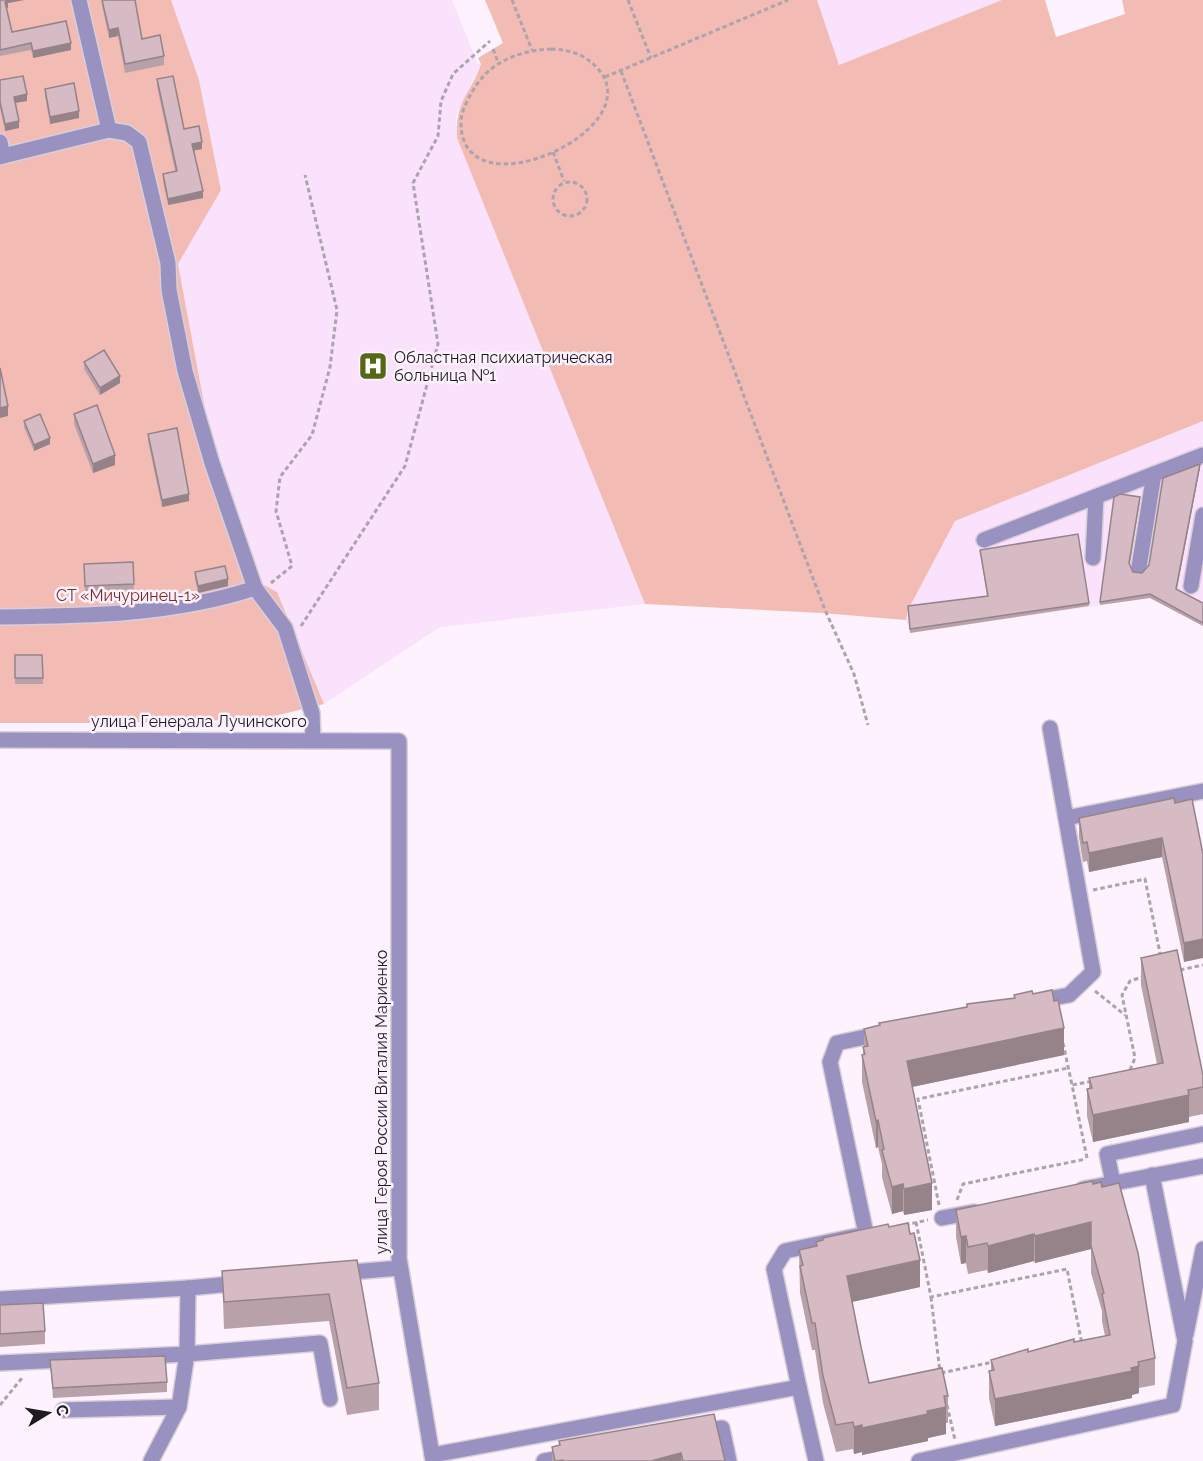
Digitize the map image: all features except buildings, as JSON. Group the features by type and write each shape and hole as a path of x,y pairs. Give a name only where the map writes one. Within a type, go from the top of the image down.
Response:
{"street":[{"path":"79,0 109,130"},
{"path":"1,152 109,130 127,133 139,142 168,263 169,290 185,371 212,463 255,588 285,628 312,713 313,739"},
{"path":"984,540 1203,455"},
{"path":"1139,567 1155,474"},
{"path":"1092,558 1096,496"},
{"path":"1191,586 1203,515"},
{"path":"0,617 133,612 221,600 255,588"},
{"path":"1020,1005 1069,995 1093,972 1050,728"},
{"name":"улица Генерала Лучинского","path":"0,740 399,741"},
{"name":"улица Героя России Виталия Мариенко","path":"399,741 400,1268 433,1458"},
{"path":"1066,818 1203,791"},
{"path":"816,1461 774,1269 785,1251 866,1234 830,1062 837,1043 894,1031"},
{"path":"1113,1183 1107,1154 1203,1134"},
{"path":"1067,1193 1203,1166"},
{"path":"1152,1175 1185,1341"},
{"path":"942,1218 986,1209"},
{"path":"919,1461 1173,1405 1203,1249"},
{"path":"324,1275 400,1268"},
{"path":"0,1299 188,1288 256,1281"},
{"path":"151,1461 179,1407 187,1354 188,1288"},
{"path":"0,1363 187,1354 320,1343 330,1399"},
{"path":"433,1458 799,1386"},
{"path":"63,1410 179,1407"},
{"path":"689,1434 722,1428 729,1461"},
{"path":"544,1461 589,1453"}],"path":[{"path":"512,0 532,50"},
{"path":"628,0 651,58"},
{"path":"605,77 788,0"},
{"path":"290,643 405,466 438,344 413,183 438,136 441,101 453,74 490,41"},
{"path":"493,49 498,62"},
{"path":"532,50 571,50 591,60 605,77 607,95 598,117 581,136 553,152 517,163 485,162 472,154 464,141 461,121 465,104 484,73 498,62 532,50"},
{"path":"621,70 825,610 854,674 868,725"},
{"path":"553,152 564,181"},
{"path":"255,588 268,585 292,566 276,511 280,477 312,435 330,367 337,310 305,175"},
{"path":"564,181 574,182 583,187 587,195 581,213 572,216 561,215 555,208 553,196 556,187 564,181"},
{"path":"1079,892 1145,879 1162,962"},
{"path":"1174,971 1203,965"},
{"path":"1124,1074 1135,1063 1123,990 1130,981 1145,977"},
{"path":"1083,981 1126,1016"},
{"path":"1061,1033 1087,1158"},
{"path":"896,1227 942,1218 918,1099 1068,1068"},
{"path":"1072,1085 1103,1078"},
{"path":"963,1184 1107,1154"},
{"path":"916,1222 931,1297 942,1384"},
{"path":"931,1297 1067,1269 1082,1344 1071,1347"},
{"path":"940,1373 995,1362"},
{"path":"0,1405 24,1377"},
{"path":"945,1395 958,1451"}],"shaded area":[{"name":"Областная психиатрическая больница №1","path":"171,0 452,0 478,64 481,64 456,116 457,138 645,604 440,627 324,704 277,592 258,581 216,468 178,264 221,189 199,80"},
{"path":"817,0 1002,0 839,65"},
{"path":"1203,421 1203,626 1150,598 910,633 906,620 908,610 955,521"}],"green space":[{"name":"СТ «Мичуринец-1»","path":"0,0 171,0 199,80 221,190 178,264 216,468 257,581 277,592 324,704 262,719 0,723"},
{"path":"485,0 817,0 839,65 1002,0 1045,0 1056,37 1125,14 1122,0 1203,0 1203,421 955,521 908,610 906,620 822,613 645,604 457,138 458,115 481,64 478,58 503,43"}],"place":[{"name":"Областная психиатрическая больница №1","path":"373,366"}]}
